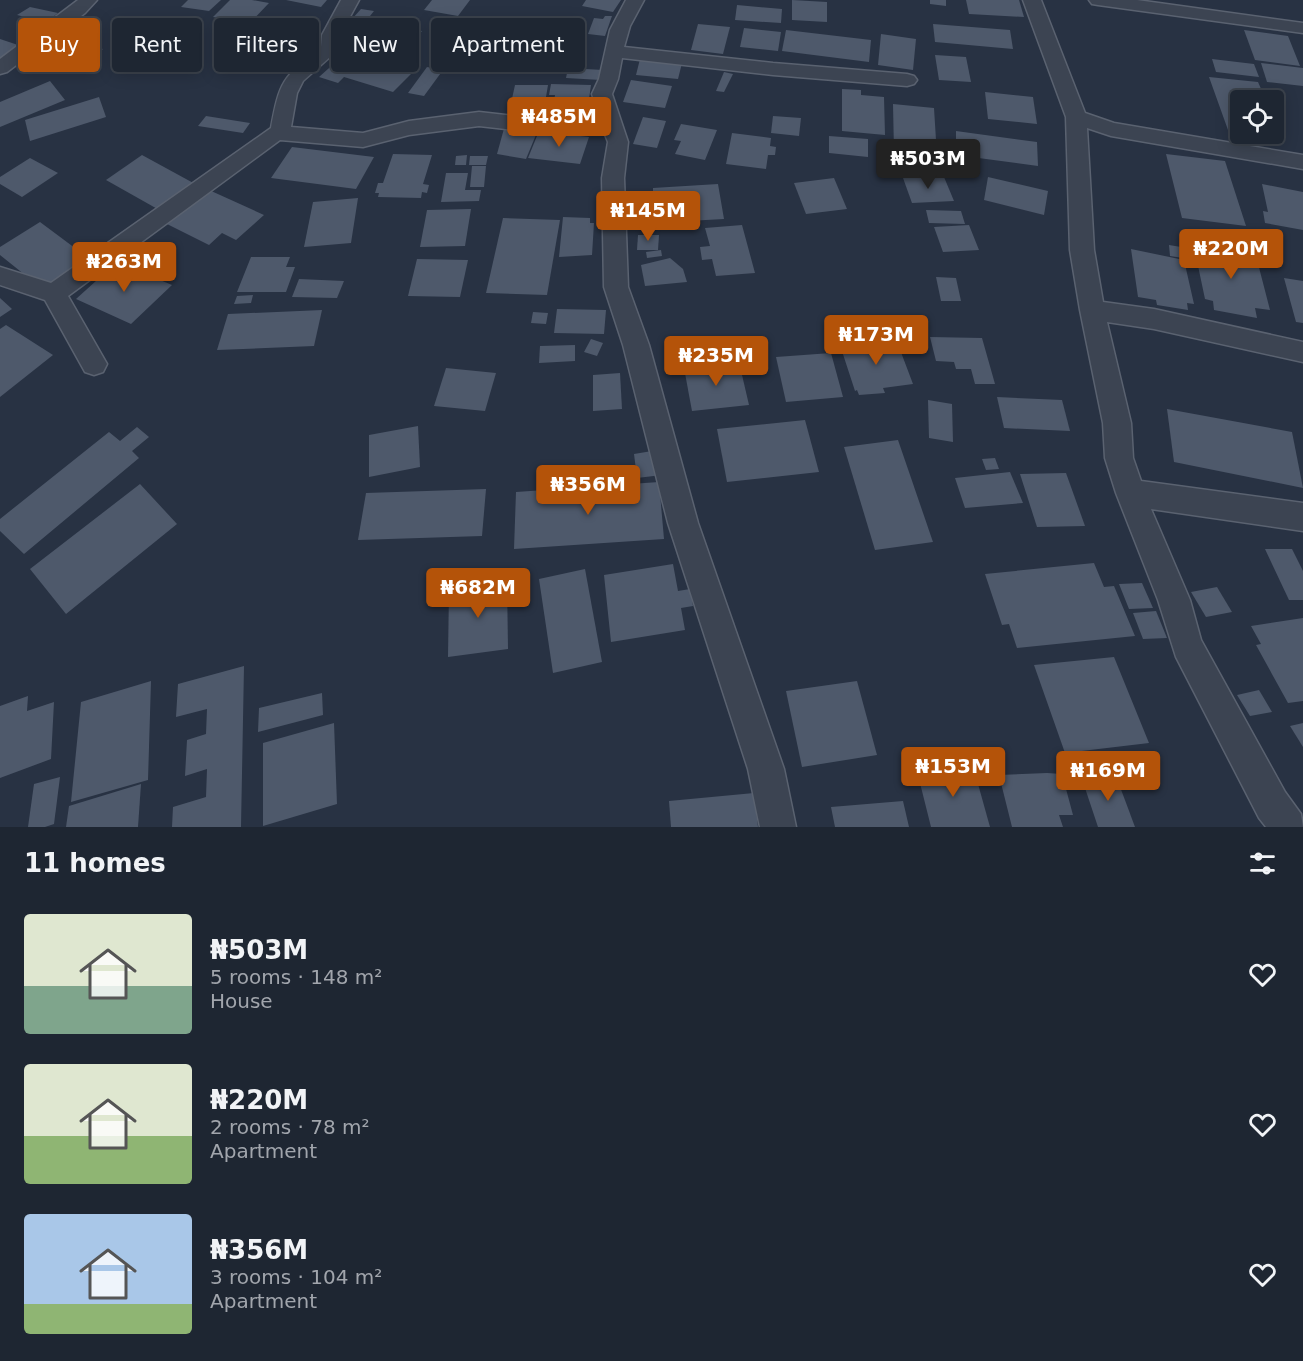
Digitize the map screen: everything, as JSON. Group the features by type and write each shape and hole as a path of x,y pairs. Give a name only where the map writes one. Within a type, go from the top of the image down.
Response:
{"street":[{"path":"0,68 88,0"},
{"path":"54,293 280,132 287,93 295,78 330,49 331,35 350,0"},
{"path":"635,0 619,29 613,51 610,80 602,94 618,142 613,178 616,287 636,345 683,523 766,769 778,827"},
{"path":"1032,0 1076,117 1082,250 1092,310 1117,423 1119,458 1130,493 1174,600 1187,646 1272,805 1288,827"},
{"path":"1098,0 1303,28"},
{"path":"613,51 907,81"},
{"path":"1076,117 1111,129 1303,162"},
{"path":"276,133 363,140 409,128 479,119 522,124 545,125 570,122 614,126"},
{"path":"0,276 54,293 94,364"},
{"path":"1092,310 1154,320 1303,352"},
{"path":"1130,493 1303,517"}],"building":[{"path":"188,0 221,0 209,11 181,7"},
{"path":"230,0 269,3 255,18 213,17"},
{"path":"286,0 327,0 321,7"},
{"path":"432,0 470,0 458,16 424,10"},
{"path":"586,0 621,0 613,12 582,6"},
{"path":"792,0 827,2 827,22 792,20"},
{"path":"930,0 946,0 946,6 930,4"},
{"path":"966,0 1019,0 1024,17 969,14"},
{"path":"737,5 782,9 781,23 735,20"},
{"path":"30,7 58,13 51,18 29,18 17,15"},
{"path":"361,9 374,11 368,18 353,18"},
{"path":"605,16 612,16 605,36 588,34 594,18 603,19"},
{"path":"698,24 730,27 723,54 691,50"},
{"path":"933,24 1010,30 1013,49 935,42"},
{"path":"744,28 781,32 778,51 740,47"},
{"path":"786,30 871,40 869,62 782,51"},
{"path":"1244,30 1288,36 1300,66 1255,60"},
{"path":"881,34 916,39 913,70 878,65"},
{"path":"0,39 18,45 18,48 0,60"},
{"path":"935,55 966,57 971,82 939,80"},
{"path":"640,59 682,63 678,79 636,75"},
{"path":"1212,59 1254,64 1259,77 1216,72"},
{"path":"1261,63 1303,68 1303,86 1267,82"},
{"path":"331,66 331,72 413,72 393,92 344,77 338,83 319,77"},
{"path":"427,67 431,68 431,72 442,72 424,96 408,93"},
{"path":"585,69 603,70 601,80 566,78 567,72 585,72"},
{"path":"724,72 733,74 724,92 716,91"},
{"path":"1209,77 1258,82 1262,90 1230,90 1230,130"},
{"path":"631,80 672,86 665,108 623,102"},
{"path":"50,81 65,100 0,127 0,102"},
{"path":"551,84 591,85 586,120 551,119 555,95 549,95"},
{"path":"515,85 548,85 546,97 553,97 549,118 508,117"},
{"path":"842,89 861,90 861,95 884,97 885,135 842,131"},
{"path":"985,92 1033,97 1037,124 988,119"},
{"path":"99,97 106,117 30,141 25,120"},
{"path":"893,104 934,108 937,156 894,152"},
{"path":"206,116 250,123 243,133 198,126"},
{"path":"773,116 801,118 799,136 771,133"},
{"path":"643,117 666,121 657,148 633,144"},
{"path":"681,124 717,130 705,160 675,154 681,141 674,140"},
{"path":"505,125 538,130 526,159 497,154"},
{"path":"539,131 589,137 580,164 528,158"},
{"path":"956,131 1037,142 1038,166 956,155"},
{"path":"732,133 771,138 770,146 776,147 775,155 768,155 766,169 726,164"},
{"path":"829,136 868,139 868,157 829,153"},
{"path":"292,147 374,157 356,189 271,178"},
{"path":"393,154 432,155 423,184 429,185 427,193 422,192 421,198 378,197 379,193 375,193 378,183 383,183"},
{"path":"1166,154 1225,161 1246,226 1182,218"},
{"path":"142,155 197,185 161,211 106,180"},
{"path":"467,155 466,165 455,165 456,156"},
{"path":"470,156 488,156 486,165 469,165"},
{"path":"30,158 58,173 22,197 0,184 0,177"},
{"path":"472,166 486,166 484,187 470,187"},
{"path":"446,173 468,173 465,190 481,190 479,201 441,202"},
{"path":"944,177 954,201 912,203 903,178"},
{"path":"988,177 1048,191 1044,215 984,200"},
{"path":"834,178 847,209 806,214 794,183"},
{"path":"718,184 724,219 652,223 651,217 646,218 644,198 653,198 653,188"},
{"path":"1262,184 1303,192 1303,230 1265,223 1263,211 1268,212"},
{"path":"209,190 264,215 236,240 222,233 209,245 167,224"},
{"path":"358,198 351,243 304,247 313,202"},
{"path":"471,209 465,246 420,247 427,210"},
{"path":"926,210 961,211 965,224 929,223"},
{"path":"563,217 590,218 590,223 594,223 592,255 559,257"},
{"path":"503,218 560,220 547,295 486,293"},
{"path":"40,222 91,260 45,291 0,255 0,247"},
{"path":"742,225 755,273 716,276 712,259 702,260 700,247 710,246 705,228"},
{"path":"969,225 979,250 943,252 934,227"},
{"path":"638,235 659,235 658,250 637,250"},
{"path":"1193,242 1255,252 1270,310 1255,308 1257,318 1214,310 1213,301 1205,299"},
{"path":"1169,245 1181,247 1183,258 1170,256"},
{"path":"1131,249 1184,260 1194,304 1187,303 1188,310 1157,305 1156,300 1138,297"},
{"path":"661,250 662,256 647,258 646,252"},
{"path":"251,257 290,257 286,267 295,267 286,292 237,292"},
{"path":"670,258 683,269 687,282 645,286 641,265"},
{"path":"417,259 468,260 460,297 408,296"},
{"path":"117,262 172,285 131,324 76,299"},
{"path":"936,277 956,278 961,301 941,301"},
{"path":"1284,278 1303,281 1303,323 1296,322"},
{"path":"299,279 344,281 337,298 292,297"},
{"path":"253,295 251,303 234,304 237,296"},
{"path":"0,298 12,309 0,317"},
{"path":"557,309 606,310 604,334 554,333"},
{"path":"322,310 314,346 217,350 228,314"},
{"path":"533,312 548,313 546,324 531,323"},
{"path":"6,325 53,355 0,397 0,329"},
{"path":"930,337 982,338 995,384 975,384 971,369 956,369 954,362 936,361"},
{"path":"591,339 603,343 597,356 584,352"},
{"path":"896,339 913,384 883,388 885,393 859,395 857,390 855,391 840,345"},
{"path":"575,345 575,361 539,363 540,346"},
{"path":"831,353 843,397 786,402 776,357"},
{"path":"739,362 749,405 692,411 684,368"},
{"path":"446,368 496,373 485,411 434,406"},
{"path":"620,373 622,409 593,411 593,375"},
{"path":"997,397 1062,400 1070,431 1004,428"},
{"path":"928,400 952,404 953,442 929,438"},
{"path":"1167,409 1292,432 1303,488 1174,462"},
{"path":"805,420 819,472 727,482 717,429"},
{"path":"418,426 420,467 369,477 369,435"},
{"path":"137,427 149,437 132,451 139,458 24,554 0,531 0,519 109,432 120,441"},
{"path":"898,440 933,542 875,550 844,447"},
{"path":"658,450 662,475 637,478 634,454"},
{"path":"995,458 999,469 986,470 982,459"},
{"path":"1010,472 1023,503 965,508 955,478"},
{"path":"1066,473 1085,526 1037,527 1020,474"},
{"path":"659,482 664,539 514,549 516,492"},
{"path":"140,484 177,524 66,614 30,569"},
{"path":"486,489 482,536 358,540 366,493"},
{"path":"1265,549 1292,549 1303,571 1303,600 1289,600"},
{"path":"1094,563 1104,587 1114,586 1135,636 1017,648 1009,624 1002,625 985,574"},
{"path":"673,564 678,591 690,589 693,606 681,608 685,630 611,642 604,575"},
{"path":"585,569 602,662 553,673 539,579"},
{"path":"507,581 508,649 448,657 449,589"},
{"path":"1142,583 1153,608 1129,609 1119,584"},
{"path":"1217,587 1232,612 1206,617 1191,592"},
{"path":"1156,611 1167,638 1143,639 1133,613"},
{"path":"1303,618 1303,701 1288,703 1256,645 1261,644 1251,626"},
{"path":"1114,657 1149,743 1065,753 1034,665"},
{"path":"244,666 241,827 172,827 173,807 206,797 207,769 185,776 187,740 206,734 207,709 176,717 178,684"},
{"path":"151,681 148,780 71,802 81,702"},
{"path":"857,681 877,755 802,767 786,691"},
{"path":"1259,690 1272,712 1250,716 1237,695"},
{"path":"322,693 323,715 258,732 259,708"},
{"path":"28,696 27,711 54,702 51,759 0,778 0,706"},
{"path":"334,723 337,804 263,826 263,743"},
{"path":"1303,723 1303,747 1290,726"},
{"path":"973,766 990,827 931,827 917,771"},
{"path":"1062,774 1073,815 1059,815 1063,827 1012,827 999,775"},
{"path":"1116,776 1135,827 1098,827 1082,779"},
{"path":"60,777 54,824 45,827 28,827 34,784"},
{"path":"141,784 138,827 66,827 69,806"},
{"path":"754,793 758,827 671,827 669,801"},
{"path":"903,801 909,827 835,827 831,807"}]}
